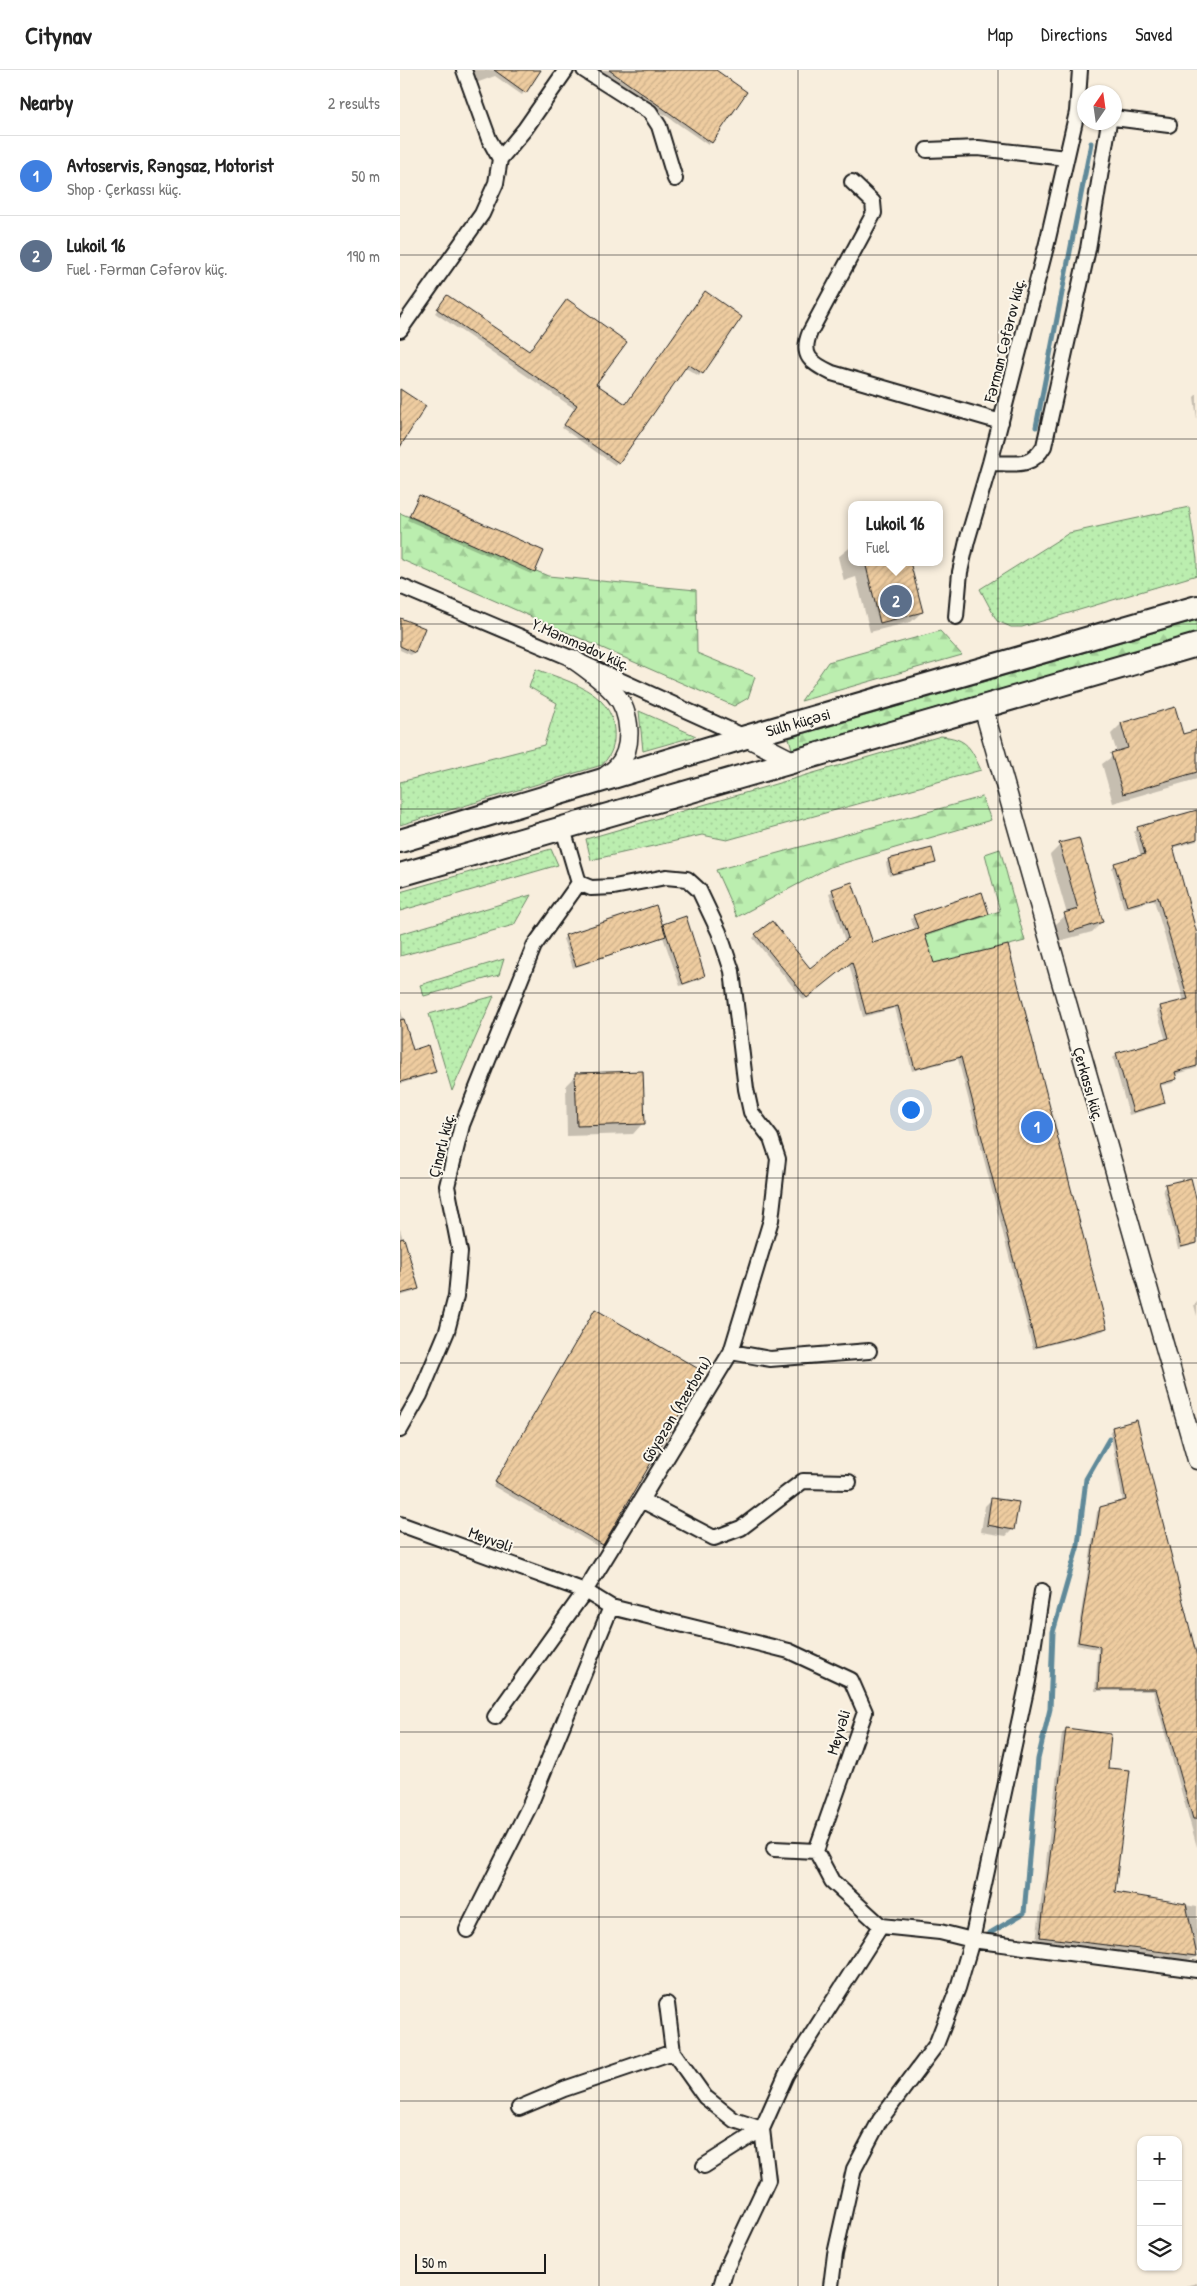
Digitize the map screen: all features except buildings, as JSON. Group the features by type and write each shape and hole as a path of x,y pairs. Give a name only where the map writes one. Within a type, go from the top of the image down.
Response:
{"highway":[{"name":"Sülh küçəsi","path":"400,841 1197,607"},
{"path":"400,875 1197,645"}],"street":[{"path":"464,70 489,139 500,159"},
{"path":"400,330 482,214 496,183 500,159 526,129 566,70"},
{"path":"584,70 650,112 659,126 675,179"},
{"name":"Fərman Cəfərov küç.","path":"1080,70 1080,85"},
{"path":"1122,119 1169,125"},
{"name":"Fərman Cəfərov küç.","path":"956,617 960,572 1047,243 1066,158 1077,125"},
{"path":"990,463 1028,463 1038,457 1044,446 1088,249 1108,130"},
{"path":"927,150 978,148 1066,158"},
{"path":"852,182 873,202 874,212 810,332 805,344 807,355 817,366 832,373 1001,422"},
{"name":"Y.Məmmədov küç.","path":"400,586 573,659 746,738"},
{"path":"573,659 604,682 617,696 628,728 626,749 618,767 595,784"},
{"name":"Çerkassı küç.","path":"982,707 1197,1460"},
{"path":"746,738 793,761"},
{"path":"563,829 579,883 592,888 614,887 666,877 687,878 699,890 719,932 732,971 746,1089 751,1112 771,1138 778,1159 771,1220 731,1352"},
{"name":"Çinarlı küç.","path":"400,1430 420,1395 447,1331 456,1296 460,1252 447,1186 462,1125 534,946 579,883"},
{"name":"Göyəzən (Azerboru)","path":"495,1717 584,1591 731,1352 770,1359 869,1351"},
{"path":"641,1500 714,1538 741,1528 803,1481 849,1482"},
{"name":"Meyvəli","path":"400,1524 584,1591 611,1607 788,1651 851,1680 865,1712 816,1851"},
{"path":"831,2286 834,2254 854,2168 880,2120 936,2045 958,1988 972,1940 1028,1681 1042,1591"},
{"path":"467,1930 530,1805 611,1607"},
{"path":"774,1849 816,1851 832,1881 881,1926 940,1932 972,1940 1197,1970"},
{"path":"721,2286 726,2270 768,2180 762,2129 786,2075 881,1926"},
{"path":"667,2004 673,2052 705,2097 734,2120 762,2129"},
{"path":"519,2108 564,2089 673,2052"},
{"path":"704,2166 762,2129"}],"green space":[{"path":"1189,507 1197,559 1197,575 1022,627 1011,627 997,621 980,589 1069,533"},
{"path":"400,513 548,576 696,590 697,653 755,677 748,698 734,706 400,559"},
{"path":"1197,620 1197,633 792,749 789,738"},
{"path":"940,631 962,655 801,701 828,662"},
{"path":"536,669 586,689 605,706 611,717 614,740 612,749 602,765 400,825 400,782 544,745 557,703 529,687"},
{"path":"639,711 696,736 643,751"},
{"path":"941,736 963,742 971,750 981,770 727,840 702,835 591,860 586,839"},
{"path":"982,797 991,820 830,867 737,917 716,870"},
{"path":"551,849 558,865 400,911 400,892"},
{"path":"1000,849 1025,941 858,983 929,948 925,935 1000,911 985,854"},
{"path":"531,895 514,925 400,956 400,934"},
{"path":"504,959 499,975 424,996 420,985"},
{"path":"494,996 452,1091 429,1014"}],"waterway":[{"path":"1036,427 1091,143"},
{"path":"990,1933 1024,1913 1038,1759 1050,1709 1053,1632 1078,1545 1086,1479 1109,1439"}],"place":[{"name":"Lukoil 16","path":"896,601"},
{"name":"Avtoservis, Rəngsaz, Motorist","path":"1037,1127"}]}
